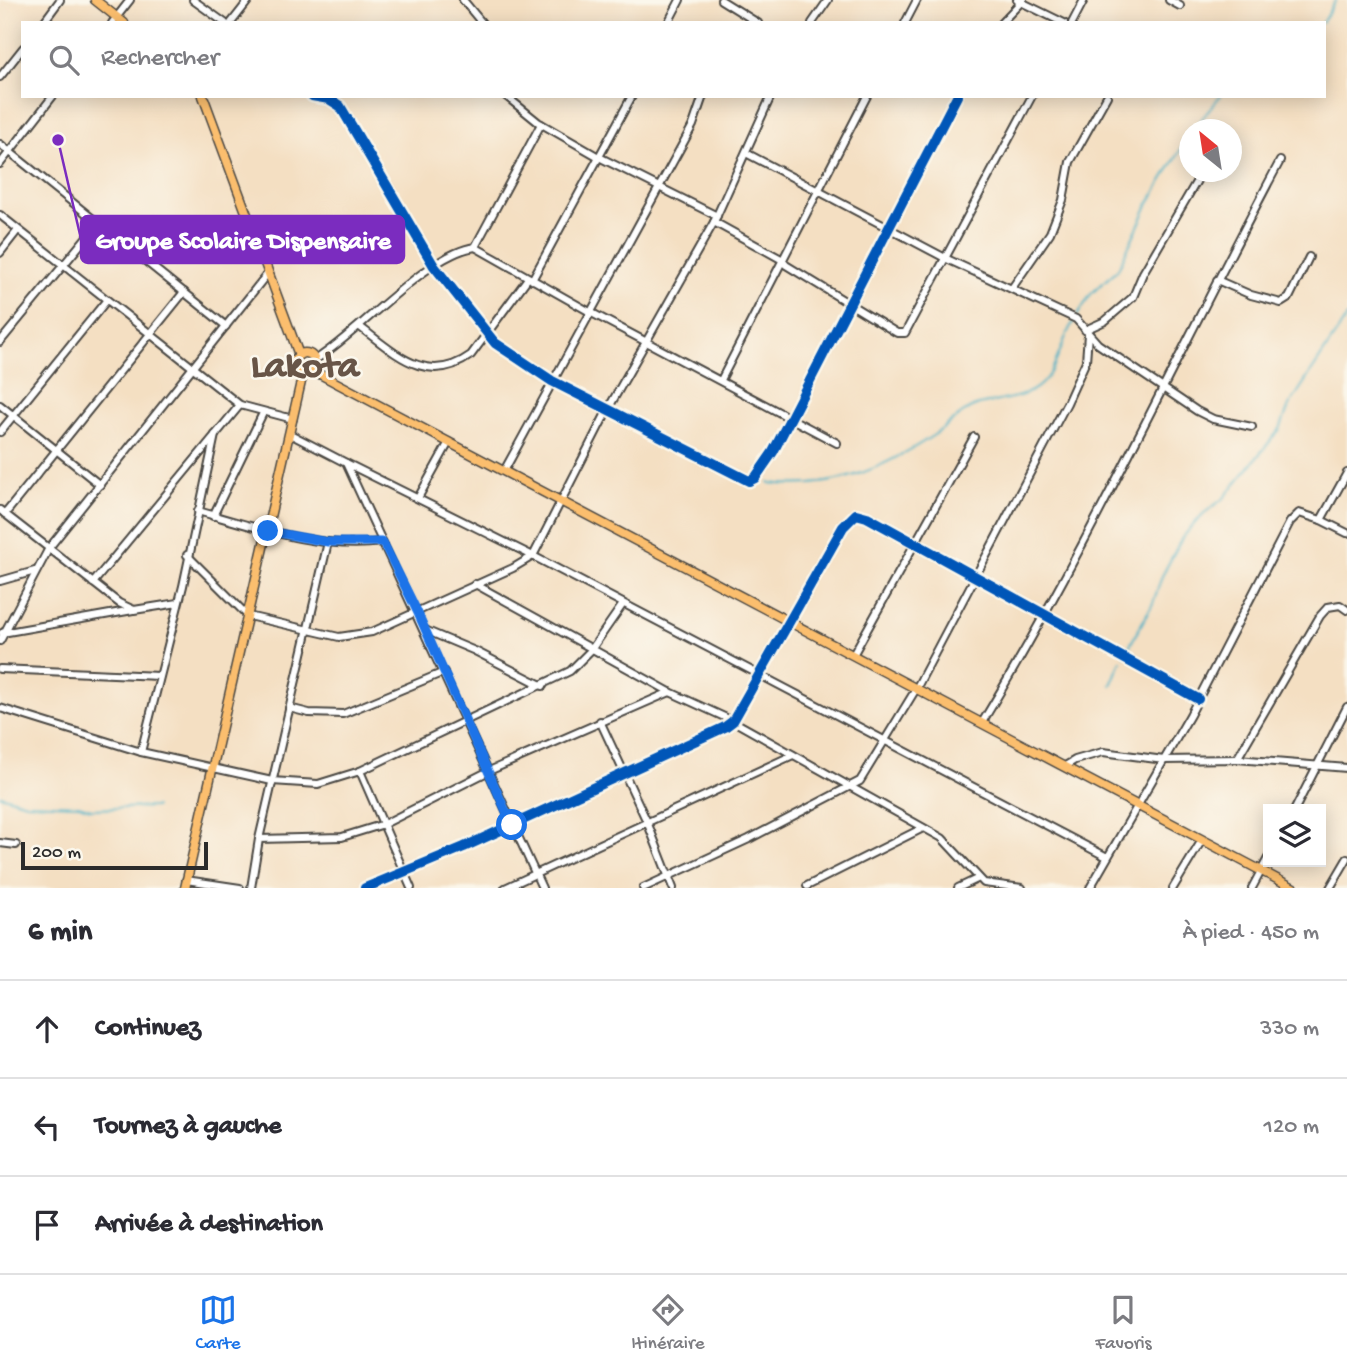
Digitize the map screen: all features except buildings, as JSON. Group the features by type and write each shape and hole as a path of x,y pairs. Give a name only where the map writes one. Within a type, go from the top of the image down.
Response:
{"main road":[{"path":"95,0 117,21"},
{"path":"204,98 299,355 295,365 303,373"},
{"path":"299,355 307,353 314,365 449,442 916,689 983,721 1294,888"},
{"path":"186,884 303,373 314,365"}],"street":[{"path":"44,21 60,0"},
{"path":"117,21 130,0"},
{"path":"193,0 222,21"},
{"path":"233,21 249,0"},
{"path":"463,0 480,21"},
{"path":"669,21 680,0"},
{"path":"720,0 745,20"},
{"path":"813,21 828,0"},
{"path":"906,21 917,0"},
{"path":"1073,21 1084,0"},
{"path":"1169,0 1181,6"},
{"path":"1003,21 1021,1 1060,21"},
{"path":"0,77 21,51"},
{"path":"0,163 51,98"},
{"path":"323,98 340,106 434,266 486,335 552,381 749,481 763,468 956,98"},
{"path":"508,98 541,124 715,219 897,333 905,333 1031,98"},
{"path":"360,327 415,366 425,368 460,363 471,355 530,279 631,98"},
{"path":"504,471 693,125 702,98"},
{"path":"187,555 248,616 306,632 339,637 372,632 533,556 608,409 715,219 770,98"},
{"path":"721,380 866,98"},
{"path":"1012,288 1050,233 1063,200 1070,162 1106,98"},
{"path":"314,365 434,266 455,253 475,247 541,124"},
{"path":"0,144 226,326"},
{"path":"746,153 947,259 1076,319 1087,332 1164,388 1213,419 1252,427"},
{"path":"983,721 1044,614 1280,162"},
{"path":"1087,332 1105,321 1133,297 1143,273 1196,182"},
{"path":"0,215 240,405 293,419"},
{"path":"0,342 99,222"},
{"path":"0,253 18,230"},
{"path":"475,247 590,312 837,443"},
{"path":"1217,280 1251,295 1281,303 1289,298 1309,257"},
{"path":"0,641 1,633 49,548 268,273"},
{"path":"134,610 93,583 3,512 184,292"},
{"path":"0,432 106,301"},
{"path":"643,888 852,788 860,781 916,689 1067,403 1086,361 1087,332"},
{"path":"0,405 100,485"},
{"path":"93,583 240,405"},
{"path":"213,516 263,413"},
{"path":"290,434 533,556 1107,858"},
{"path":"141,752 178,603 215,435"},
{"path":"853,655 974,437"},
{"path":"418,498 449,442"},
{"path":"346,463 417,611 542,888"},
{"path":"1321,520 1347,473"},
{"path":"198,512 268,531 328,542 383,542"},
{"path":"1090,888 1198,699 1290,522 1299,513 1347,533"},
{"path":"365,888 405,873 718,732 733,720 788,620 852,516 860,514 1198,699"},
{"path":"251,888 259,839 328,542"},
{"path":"0,582 35,571"},
{"path":"475,584 670,692 733,720 923,828 953,846 984,883 1022,888"},
{"path":"1,633 178,603"},
{"path":"0,708 141,752 272,781 318,784 360,771 544,686 570,671 591,650 623,604"},
{"path":"1237,759 1320,616 1328,607 1340,605 1347,610"},
{"path":"425,631 475,651 544,686"},
{"path":"0,669 159,676"},
{"path":"289,708 309,713 343,713 444,672"},
{"path":"259,839 342,837 384,824 489,771 670,692"},
{"path":"1298,804 1347,707"},
{"path":"600,721 648,824 673,888"},
{"path":"1065,766 1103,752 1164,760 1237,759 1347,768"},
{"path":"505,888 793,755"},
{"path":"360,771 411,888"},
{"path":"807,886 923,828"},
{"path":"1173,888 1202,840"},
{"path":"0,843 16,845"},
{"path":"1330,888 1347,859"},
{"path":"1252,888 1263,867"},
{"path":"958,888 978,879"},
{"path":"186,884 240,888"}],"waterway":[{"path":"1323,21 1336,0"},
{"path":"1202,119 1218,98"},
{"path":"1077,316 1091,294 1118,269 1149,203 1179,153"},
{"path":"1124,656 1153,603 1162,576 1182,538 1203,514 1224,498 1280,429 1289,406 1347,317"},
{"path":"769,483 815,484 856,475 915,447 973,407 1034,390 1051,370 1074,321"},
{"path":"1111,685 1121,661"},
{"path":"0,795 26,803 79,805 91,809 155,807"}],"cycle path":[{"path":"323,98 340,106 434,266 495,343 552,381 749,481 755,478 773,452 956,98"},
{"path":"365,888 464,847 733,721 843,527 856,514 867,517 1198,699"}],"place":[{"name":"Groupe Scolaire Dispensaire","path":"58,140"}],"district":[{"name":"Lakota","path":"305,362"}],"route":[{"path":"268,531 352,545 383,542 417,611 512,825"}]}
